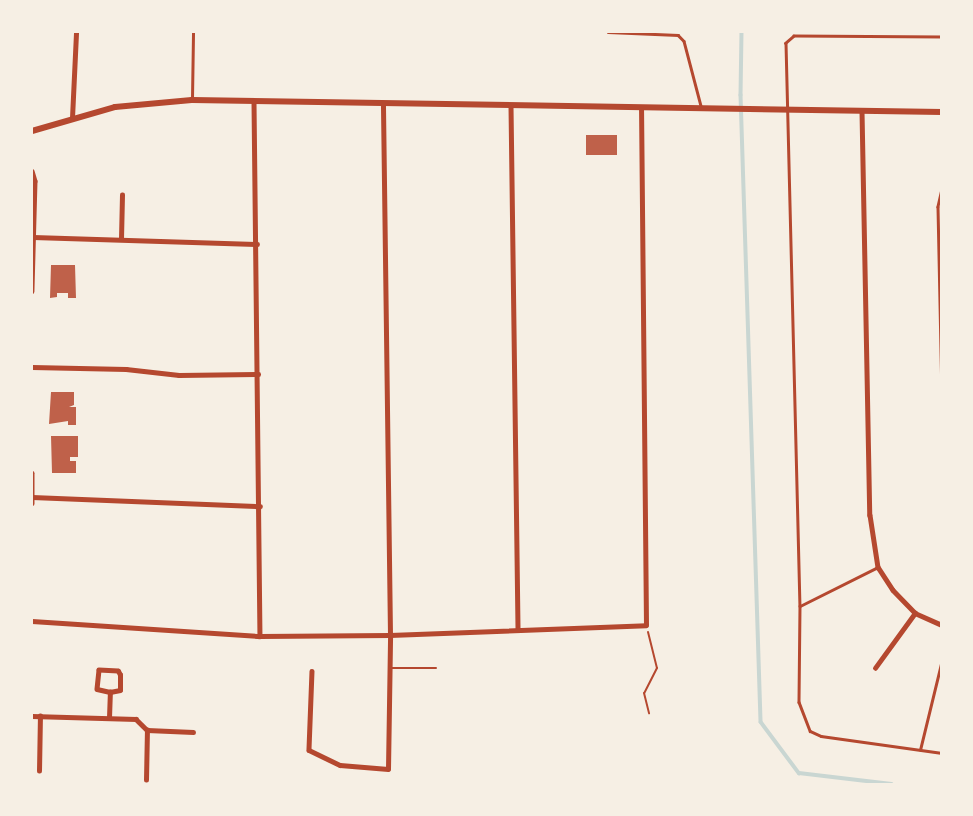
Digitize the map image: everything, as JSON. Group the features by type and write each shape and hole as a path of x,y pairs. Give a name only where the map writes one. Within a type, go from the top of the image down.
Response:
{"street":[{"path":"72,117 76,32"},
{"path":"32,131 72,117 115,107 192,100 942,112"},
{"path":"254,102 260,636"},
{"path":"312,671 309,750 340,765 388,769 390,635 383,104"},
{"path":"512,106 518,629"},
{"path":"32,621 260,636 390,635 646,625 641,108"},
{"path":"862,111 870,515 878,567 893,590 915,613 942,625"},
{"path":"32,171 35,181 32,291"},
{"path":"121,239 122,195"},
{"path":"33,237 257,244"},
{"path":"32,367 126,369 179,375 258,374"},
{"path":"32,473 32,503"},
{"path":"32,497 260,506"},
{"path":"875,668 915,613"},
{"path":"99,670 118,671 120,675 120,690 110,692 98,692 99,670"},
{"path":"109,718 110,692"},
{"path":"32,716 136,719 147,730 193,732"},
{"path":"39,771 40,716"},
{"path":"146,780 147,730"}],"lane":[{"path":"192,100 193,32"},
{"path":"608,32 678,35 684,41 702,109"},
{"path":"942,37 794,36 786,43 800,606 799,702 810,731 821,736 942,753"},
{"path":"942,189 938,207 942,395"},
{"path":"800,606 878,567"},
{"path":"920,750 942,660"},
{"path":"390,668 436,668"}],"path":[{"path":"646,625 657,668 644,693 649,713"}],"building":[{"path":"586,135 617,135 617,155 586,155"},
{"path":"51,265 75,265 76,298 68,298 68,293 57,293 57,297 50,298"},
{"path":"51,392 74,392 74,405 69,407 76,407 76,425 68,425 68,421 49,424"},
{"path":"51,436 78,436 78,457 70,457 70,461 76,461 76,473 52,473"}],"waterway":[{"path":"742,32 741,95 761,722 799,773 891,784"}]}
